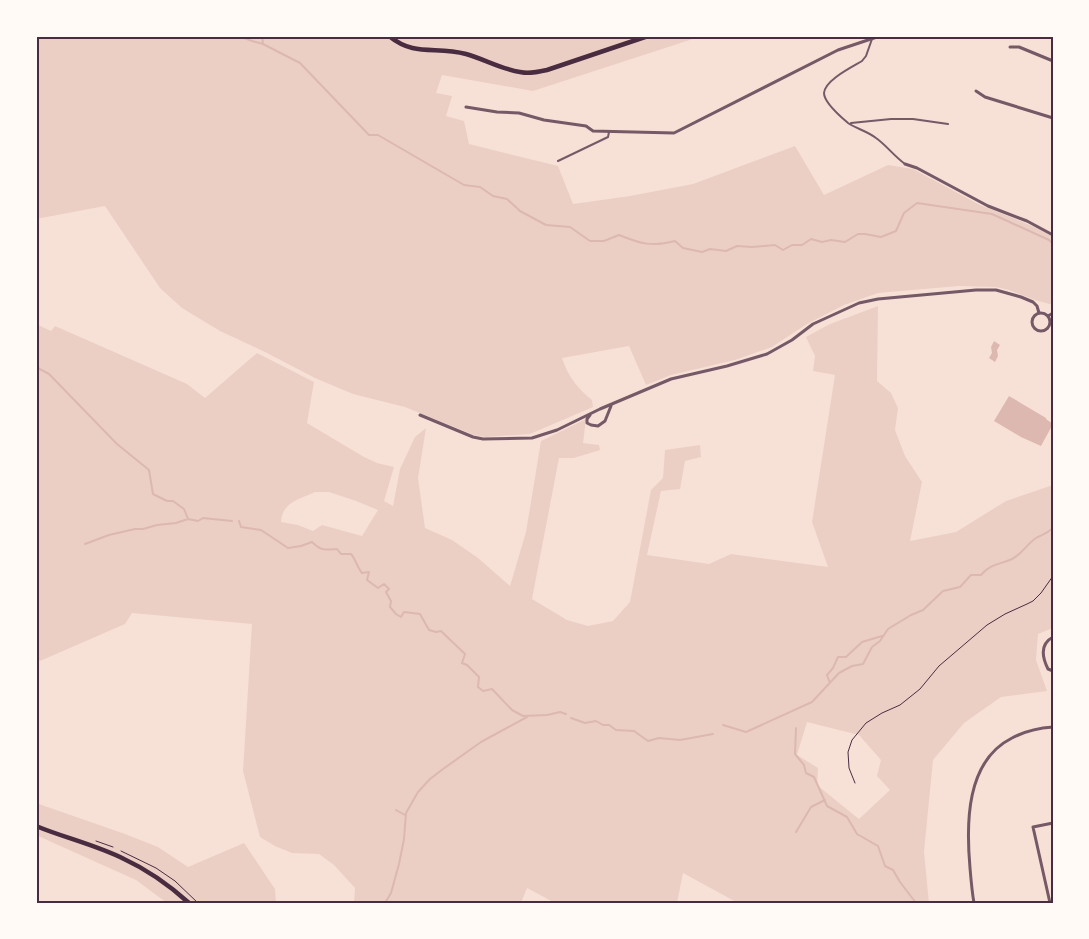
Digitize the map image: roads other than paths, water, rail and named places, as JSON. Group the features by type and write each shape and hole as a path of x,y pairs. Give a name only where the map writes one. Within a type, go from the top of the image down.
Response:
{"main road":[{"path":"388,36 397,43 410,48 464,53 509,69 533,73 648,36"},
{"path":"36,826 124,858 170,886 188,903"}],"street":[{"path":"466,107 519,113 544,120 586,126 594,131 674,133 838,50 880,36"},
{"path":"1010,47 1019,47 1053,61"},
{"path":"976,91 985,97 1053,118"},
{"path":"905,164 917,168 988,206 1027,221 1053,235"},
{"path":"420,415 473,437 483,439 532,438 557,430 592,412 671,379 727,366 767,354 792,340 812,324 858,304 878,298 996,290 1033,302 1037,306 1039,313"},
{"path":"1039,313 1048,316 1050,323 1046,329 1040,331 1034,327 1032,321 1039,313"},
{"path":"1048,316 1053,313"},
{"path":"592,412 587,419 587,423 598,426 604,421 612,404"},
{"path":"1053,637 1048,640 1043,656 1048,669 1053,671"},
{"path":"974,903 968,827 971,803 978,776 991,753 1006,741 1022,732 1037,728 1053,727"},
{"path":"1050,903 1033,827 1053,823"}],"lane":[{"path":"872,39 866,56 862,61 830,82 824,92 825,99 849,123 877,139 905,164"},
{"path":"849,123 913,119 948,124"},
{"path":"558,161 608,138 609,132"}],"waterway":[{"path":"239,36 263,44"},
{"path":"262,36 263,44 300,63 369,135 378,135 464,185 480,187 493,196 507,199 520,211 546,225 570,227 590,241 604,241 619,235 647,244 675,241 683,248 702,252 710,249 726,251 737,246 775,245 783,250 792,245 802,245 811,239 822,242 831,240 845,242 858,234 881,237 896,231 904,213 917,203 992,214 1049,240 1053,244"},
{"path":"36,367 49,374 117,444 149,470 153,494 167,501 173,501 184,509 188,519 198,521 203,518 232,521"},
{"path":"85,544 109,535 176,523 188,519"},
{"path":"239,521 241,527 261,530 288,548 312,542 326,550 337,549 341,554 351,554 362,573 369,572 367,580 378,588 384,584 389,589 386,592 391,601 390,607 396,614 401,617 404,612 420,614 429,630 441,631 465,654 462,663 467,665 479,677 478,687 483,691 492,689 512,710 523,716 547,715 560,712 566,714"},
{"path":"723,725 746,732 812,702 839,673 852,666 863,664 872,647 880,641 888,629 923,610 943,591 960,587 971,575 981,575 992,566 1016,557 1033,540 1053,528"},
{"path":"830,683 827,675 838,657 846,657 862,642 882,636"},
{"path":"385,903 391,893 399,864 404,839 406,813 418,792 430,779 481,742 527,717"},
{"path":"571,718 585,723 596,721 603,725 609,725 616,730 634,731 648,741 659,738 680,740 713,734"},
{"path":"796,728 795,754 804,765 806,773 814,777 827,806 847,817 857,834 878,846 885,866 893,870 916,903"},
{"path":"796,832 811,807 825,800"},
{"path":"396,810 405,815"}]}
